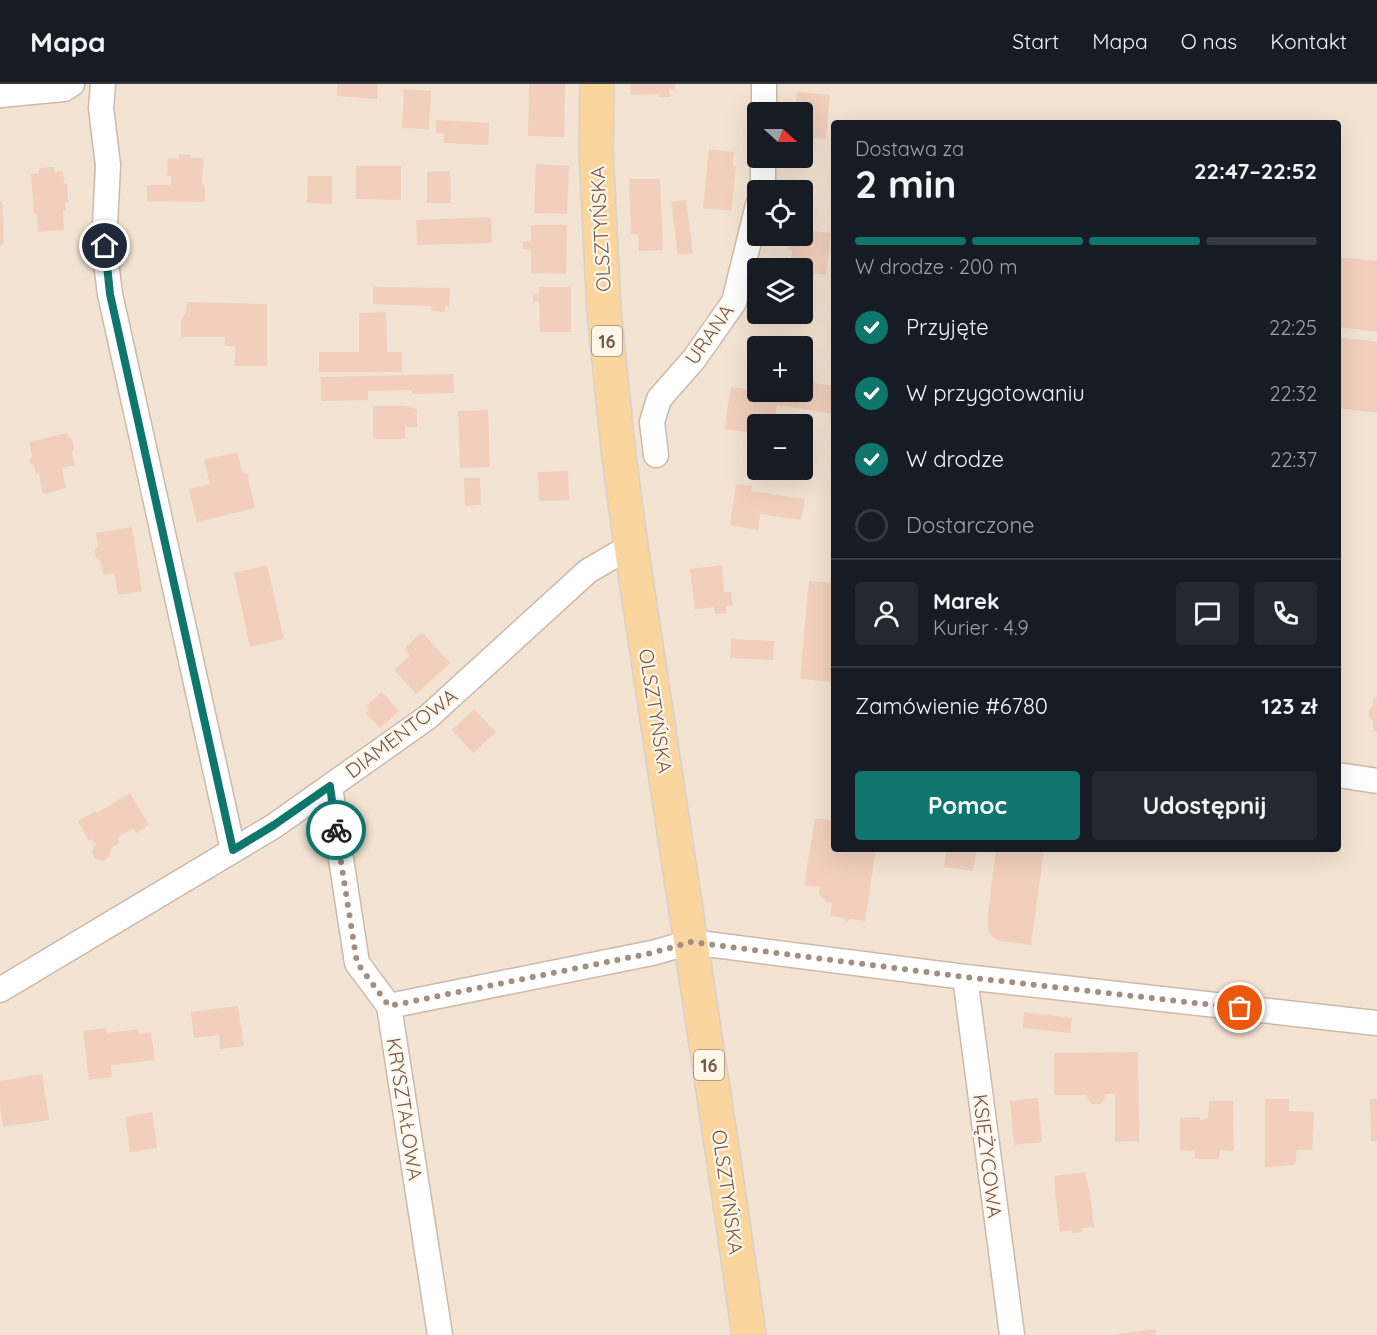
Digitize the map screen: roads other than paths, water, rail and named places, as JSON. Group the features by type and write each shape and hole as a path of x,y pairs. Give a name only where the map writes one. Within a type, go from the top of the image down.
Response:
{"main road":[{"name":"OLSZTYŃSKA","path":"597,84 596,151 604,311 631,546 749,1335"}],"street":[{"path":"0,95 64,89 72,84"},
{"path":"103,84 101,108 108,165 105,246 110,294 233,850"},
{"path":"764,84 764,102"},
{"name":"URANA","path":"656,456 652,422 659,399 694,358 734,302 748,246"},
{"name":"DIAMENTOWA","path":"0,990 274,825 330,786 428,717 588,571 631,546"},
{"path":"1341,775 1377,781"},
{"name":"KRYSZTAŁOWA","path":"330,786 357,963 389,1006 440,1335"},
{"path":"389,1006 652,953 691,942 965,977 1377,1023"},
{"name":"KSIĘŻYCOWA","path":"965,977 1012,1335"}]}
